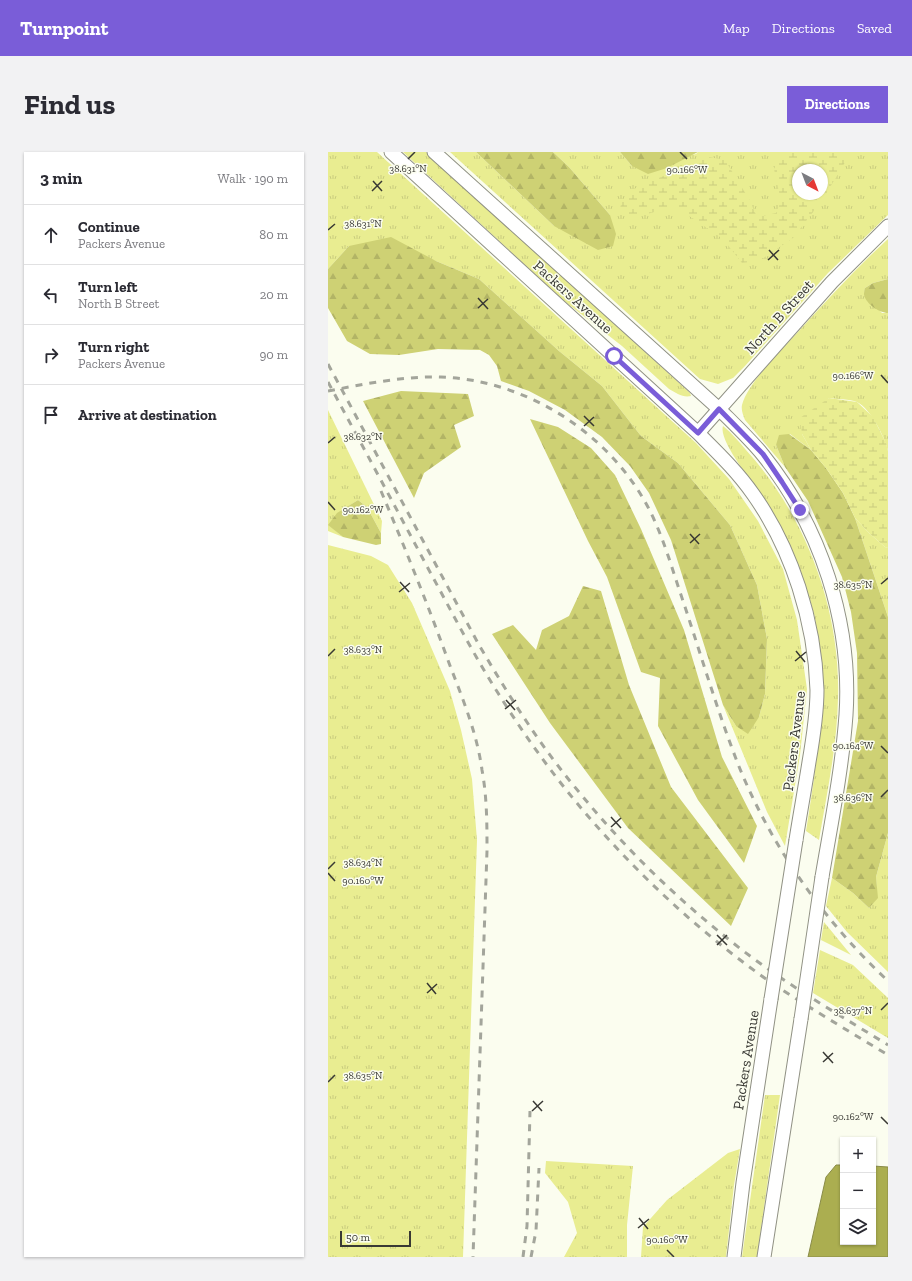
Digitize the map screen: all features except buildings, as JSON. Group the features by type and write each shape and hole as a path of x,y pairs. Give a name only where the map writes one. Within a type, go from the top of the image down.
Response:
{"main road":[{"name":"Packers Avenue","path":"391,152 698,433 737,473 771,522 793,570 806,610 817,690 813,735 756,1097 734,1257"},
{"name":"Packers Avenue","path":"434,152 719,409 763,454 800,510 821,556 835,599 844,644 846,679 846,715 841,764 764,1257"},
{"name":"North B Street","path":"698,433 827,287 888,226"}],"green space":[{"path":"328,152 377,152 696,443 729,479 758,521 783,569 797,620 807,689 800,755 785,846 767,812 723,705 736,726 759,717 765,694 767,639 757,585 730,525 678,463 641,436 602,386 559,351 479,279 436,261 349,246 328,269"},
{"path":"403,152 426,152 690,393 691,396 682,396 669,389 622,346 563,300"},
{"path":"450,152 476,152 554,226 610,215 569,167 553,152 620,152 632,166 696,154 698,152 888,152 888,215 828,273 733,378 718,384 700,379"},
{"path":"476,152 553,152 569,167 610,215 616,234 613,246 598,250 554,226"},
{"path":"620,152 698,152 667,168 648,174 632,166"},
{"path":"780,152 847,152 847,159 828,191 828,164 792,164 792,200 822,200 793,238 759,261 742,263 723,239 675,208 654,212 631,219 619,212 622,201 637,187 709,157 725,160 749,199 757,217 776,213 781,201 774,169"},
{"path":"391,237 436,261 479,279 559,351 602,386 641,436 678,463 730,525 757,585 767,639 765,694 759,717 748,734 736,726 723,705 671,540 649,493 630,466 602,437 565,410 529,391 501,381 497,366 489,355 480,350 438,349 399,355 370,354 347,341 328,308 328,269 349,246"},
{"path":"888,239 888,279 873,283 865,288 864,295 882,313 888,313 888,451 884,438 872,416 862,405 851,400 829,398 802,434 811,450 790,434 776,445 785,467 745,420 742,412 742,405 745,397 758,377 774,357 864,261"},
{"path":"888,279 888,313 885,313 867,302 864,291 865,288 873,283"},
{"path":"401,391 468,394 474,416 454,425 461,447 424,473 414,498 363,401"},
{"path":"829,398 857,402 873,417 886,443 888,451 888,548 869,533 855,518 843,493 826,468 811,450 802,434 800,418"},
{"path":"328,410 382,521 381,533 367,507 358,500 347,507 329,525 343,537 328,531"},
{"path":"530,419 558,427 591,448 615,475 641,529 684,630 722,757 757,826 744,863 698,800 658,726 660,678 641,672 607,577 588,541"},
{"path":"723,426 738,441 767,476 786,504 802,534 816,566 826,599 833,632 837,665 838,699 834,752 819,840 806,831 819,736 821,689 820,665 814,614 800,571 780,525 731,451 723,432"},
{"path":"789,434 811,450 826,468 843,493 855,518 888,617 888,833 876,877 878,898 869,908 853,893 832,878 858,721 857,653 851,612 842,577 808,501 785,467 776,445 779,435"},
{"path":"358,500 367,507 381,533 381,544 376,545 343,537 328,525 337,513"},
{"path":"855,518 869,533 888,548 888,617"},
{"path":"328,545 371,556 388,565 412,603 450,691 461,730 472,779 477,840 463,1257 328,1257"},
{"path":"583,586 601,591 629,685 671,787 748,888 731,926 628,828 550,723 492,634 513,625 536,650 542,630 569,616"},
{"path":"888,833 888,972 847,932 826,906 832,878 853,893 869,908 877,898 876,877"},
{"path":"824,922 851,955 821,940"},
{"path":"820,950 853,965 888,998 888,1038 813,993"},
{"path":"765,1095 780,1095 757,1257 742,1257"},
{"path":"740,1149 734,1185 726,1257 641,1257 643,1227 667,1200 728,1153"},
{"path":"546,1161 633,1166 627,1225 627,1257 564,1257 577,1233 568,1202 545,1173"}],"shaded area":[{"path":"836,1165 840,1165 840,1245 876,1245 876,1166 888,1167 888,1257 808,1257 826,1177"}],"railway":[{"path":"328,364 479,645 526,721 565,775 631,851 687,905 707,922 785,981 888,1045"},
{"path":"328,391 384,381 413,378 441,377 473,380 504,388 535,400 563,416 589,436 613,458 633,483 650,511 659,531 716,703 740,769 768,828 785,856 822,909 843,934 888,981"},
{"path":"328,382 463,633 489,678 537,752 581,808 630,862 666,898 705,932 766,979 888,1055"},
{"path":"381,491 425,598 459,689 477,742 484,780 487,821 487,851 473,1257"},
{"path":"523,1257 527,1226 530,1111"},
{"path":"531,1257 536,1231 539,1168"}],"route":[{"path":"614,356 698,433 719,409 763,454 800,510"}]}
